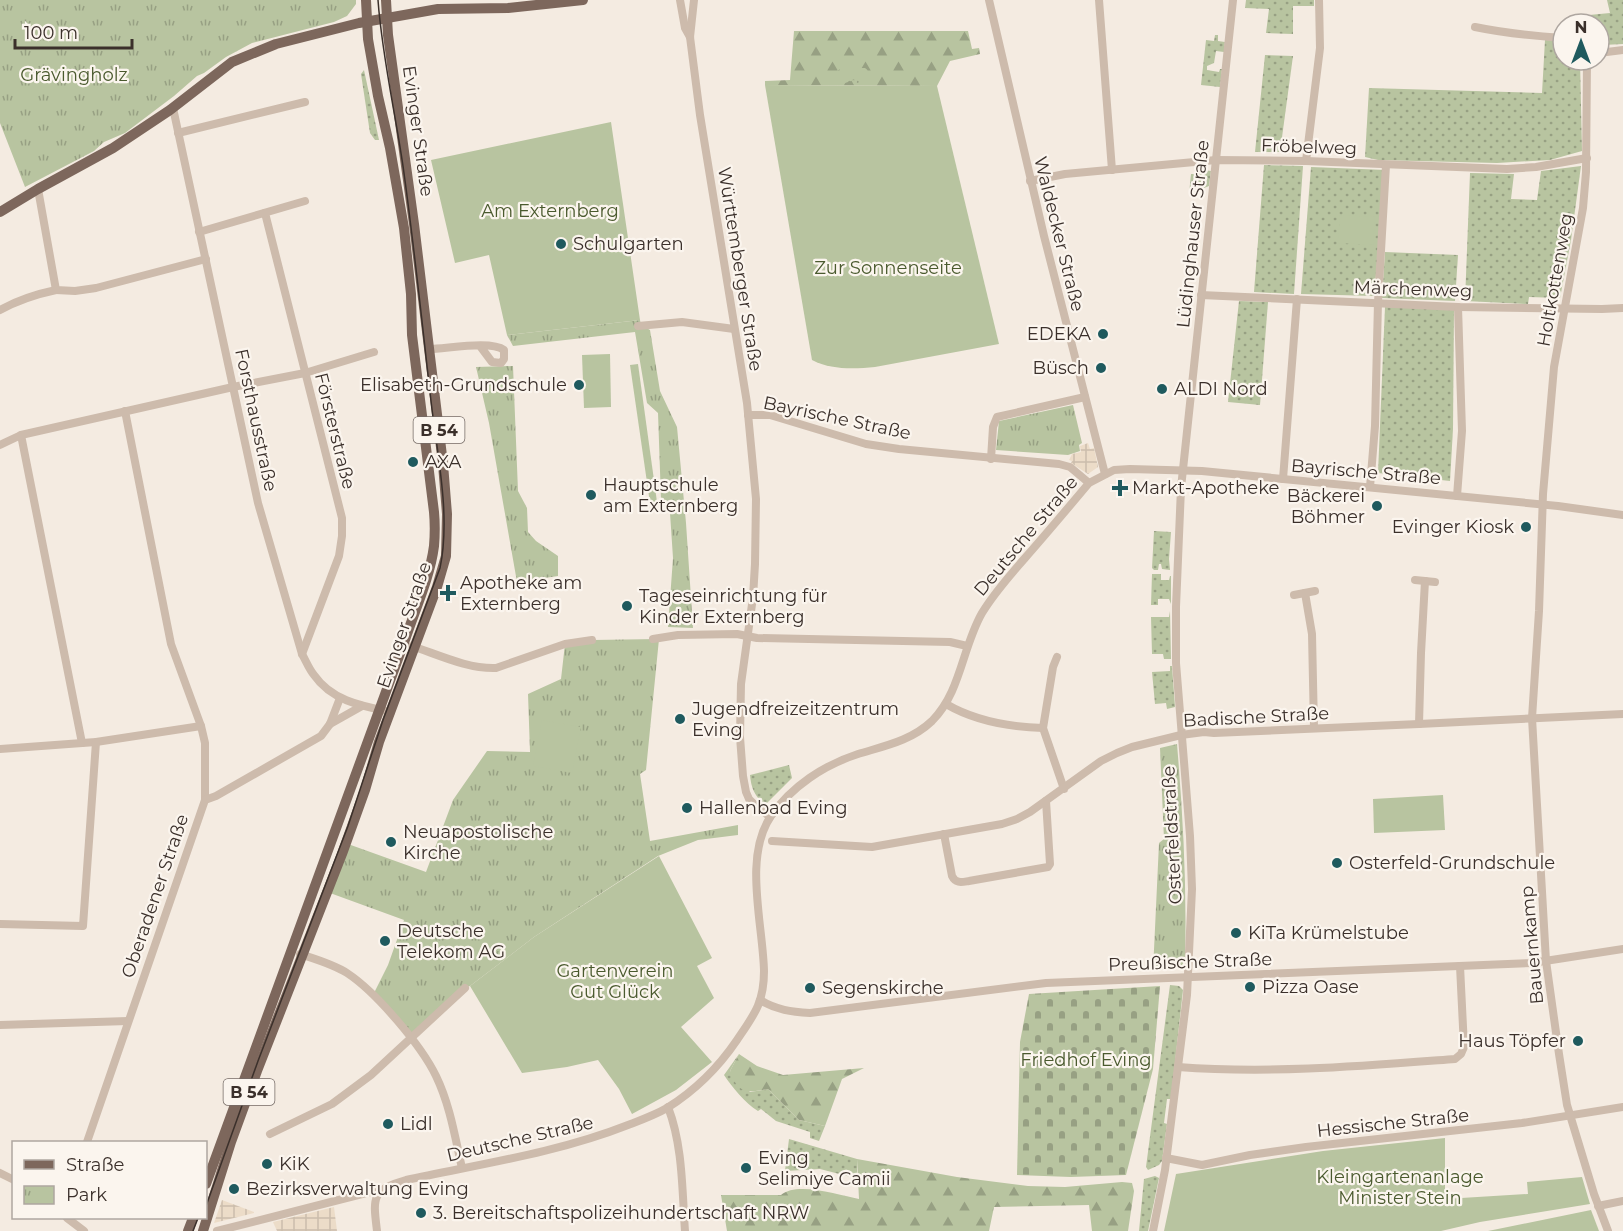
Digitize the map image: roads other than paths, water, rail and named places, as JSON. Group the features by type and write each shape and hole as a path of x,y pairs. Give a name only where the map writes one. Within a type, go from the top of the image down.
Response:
{"main road":[{"name":"Evinger Straße","path":"207,1181 296,952 342,854 365,790 379,742 391,712 434,549 434,512 412,335 411,294 404,228 368,39 366,0"},
{"name":"Evinger Straße","path":"207,1218 379,709 441,574 446,556 447,514 443,464 386,0"},
{"path":"0,212 113,148 173,108 232,62 276,44 367,21 448,7 508,8 583,0"}],"street":[{"name":"Württemberger Straße","path":"680,0 690,37"},
{"name":"Württemberger Straße","path":"694,0 690,37 701,124 748,415 756,499 755,564 741,684 740,737 743,776 749,799 770,817"},
{"name":"Waldecker Straße","path":"989,0 1030,181 1105,474"},
{"path":"1099,0 1112,170"},
{"name":"Lüdinghauser Straße","path":"1184,471 1233,0"},
{"path":"1306,161 1320,48 1320,0"},
{"path":"1475,27 1500,33 1551,37"},
{"name":"Holtkottenweg","path":"1544,504 1554,367 1583,208 1587,158 1587,72"},
{"path":"178,133 305,102"},
{"name":"Forsthausstraße","path":"173,108 258,503 302,654 315,676 340,698 362,706"},
{"name":"Fröbelweg","path":"1030,181 1055,175 1216,160 1507,169 1536,167 1587,158"},
{"path":"1370,488 1375,426 1378,302 1386,165"},
{"path":"38,189 56,290"},
{"path":"199,232 305,201"},
{"name":"Försterstraße","path":"265,213 342,518 339,556 302,654"},
{"path":"0,310 40,293 96,288 206,260"},
{"name":"Märchenweg","path":"1201,295 1458,307 1623,308"},
{"path":"1284,479 1297,299"},
{"path":"1457,496 1462,431 1458,307"},
{"path":"638,326 682,322 734,329"},
{"path":"429,350 480,346"},
{"path":"0,445 21,435 305,373 374,352"},
{"path":"991,459 993,427 997,417 1085,397"},
{"path":"125,411 171,644 201,726 204,743 205,800"},
{"name":"Bayrische Straße","path":"748,415 770,416 833,435 898,449 1065,465 1089,483"},
{"path":"21,435 82,743"},
{"name":"Bayrische Straße","path":"1105,474 1114,470 1130,469 1184,471 1544,504 1623,515"},
{"name":"Osterfeldstraße","path":"1153,1231 1166,1158 1188,977 1192,872 1175,631 1181,489 1184,471"},
{"name":"Deutsche Straße","path":"217,1231 380,1191 393,1184 578,1143 668,1107 697,1086 724,1059 758,1010 764,987 764,962 756,871 761,837 770,817 785,799 806,780 843,760 912,736 931,722 946,704 956,682 972,633 988,603 1089,483 1105,474"},
{"name":"Bauernkamp","path":"1544,504 1532,718 1546,961 1567,1105 1594,1194 1608,1231"},
{"path":"1415,580 1435,582"},
{"path":"1419,724 1425,581"},
{"path":"1294,595 1315,591"},
{"path":"1305,593 1312,634 1314,728"},
{"path":"654,639 678,635 737,634 757,638 950,642 967,646"},
{"path":"409,645 474,666 496,668 565,644 592,640"},
{"path":"1057,657 1043,728 1064,789"},
{"name":"Oberadener Straße","path":"88,1141 205,800 216,796 321,736 330,724 340,698"},
{"path":"946,704 993,722 1043,728"},
{"path":"362,706 391,712"},
{"name":"Oberadener Straße","path":"330,724 362,706"},
{"name":"Badische Straße","path":"772,841 872,848 1002,824 1017,819 1047,801 1101,761 1117,753 1132,747 1194,732 1623,714"},
{"path":"0,749 96,742 201,726"},
{"path":"0,924 83,926 96,742"},
{"path":"944,834 952,876 958,882 1048,867 1050,864 1047,801"},
{"name":"Preußische Straße","path":"760,1000 782,1010 810,1012 1046,983 1546,961 1623,949"},
{"path":"296,952 350,976 374,995 411,1038 426,1058 444,1095 462,1168"},
{"path":"1178,1067 1257,1070 1333,1068 1455,1059 1464,1047 1460,966"},
{"path":"270,1134 332,1104 371,1075 465,988"},
{"path":"0,1025 128,1021"},
{"path":"668,1107 678,1141 685,1231"},
{"name":"Hessische Straße","path":"1166,1158 1202,1165 1306,1147 1447,1132 1623,1107"},
{"path":"377,1231 374,1207 380,1191"},
{"path":"1599,1206 1623,1201"},
{"path":"68,1219 84,1231"}],"tram line":[{"path":"207,1203 258,1061 348,826 383,720 440,568 443,548 444,506 439,463 407,195 382,42 378,0"},
{"path":"193,1231 198,1219"}],"place":[{"name":"Schulgarten","path":"561,244"},
{"name":"EDEKA","path":"1103,334"},
{"name":"Büsch","path":"1101,368"},
{"name":"Elisabeth-Grundschule","path":"579,385"},
{"name":"ALDI Nord","path":"1162,389"},
{"name":"AXA","path":"413,462"},
{"name":"Markt-Apotheke","path":"1120,488"},
{"name":"Hauptschule am Externberg","path":"591,495"},
{"name":"Bäckerei Böhmer","path":"1377,506"},
{"name":"Evinger Kiosk","path":"1526,527"},
{"name":"Apotheke am Externberg","path":"448,593"},
{"name":"Tageseinrichtung für Kinder Externberg","path":"627,606"},
{"name":"Jugendfreizeitzentrum Eving","path":"680,719"},
{"name":"Hallenbad Eving","path":"687,808"},
{"name":"Neuapostolische Kirche","path":"391,842"},
{"name":"Osterfeld-Grundschule","path":"1337,863"},
{"name":"KiTa Krümelstube","path":"1236,933"},
{"name":"Deutsche Telekom AG","path":"385,941"},
{"name":"Pizza Oase","path":"1250,987"},
{"name":"Segenskirche","path":"810,988"},
{"name":"Haus Töpfer","path":"1578,1041"},
{"name":"Lidl","path":"388,1124"},
{"name":"KiK","path":"267,1164"},
{"name":"Eving Selimiye Camii","path":"746,1168"},
{"name":"Bezirksverwaltung Eving","path":"234,1189"},
{"name":"3. Bereitschaftspolizeihundertschaft NRW","path":"421,1213"}],"park label":[{"name":"Grävingholz","path":"74,75"},
{"name":"Am Externberg","path":"550,211"},
{"name":"Zur Sonnenseite","path":"888,268"},
{"name":"Gartenverein Gut Glück","path":"615,981"},
{"name":"Friedhof Eving","path":"1086,1060"},
{"name":"Kleingartenanlage Minister Stein","path":"1400,1187"}]}
